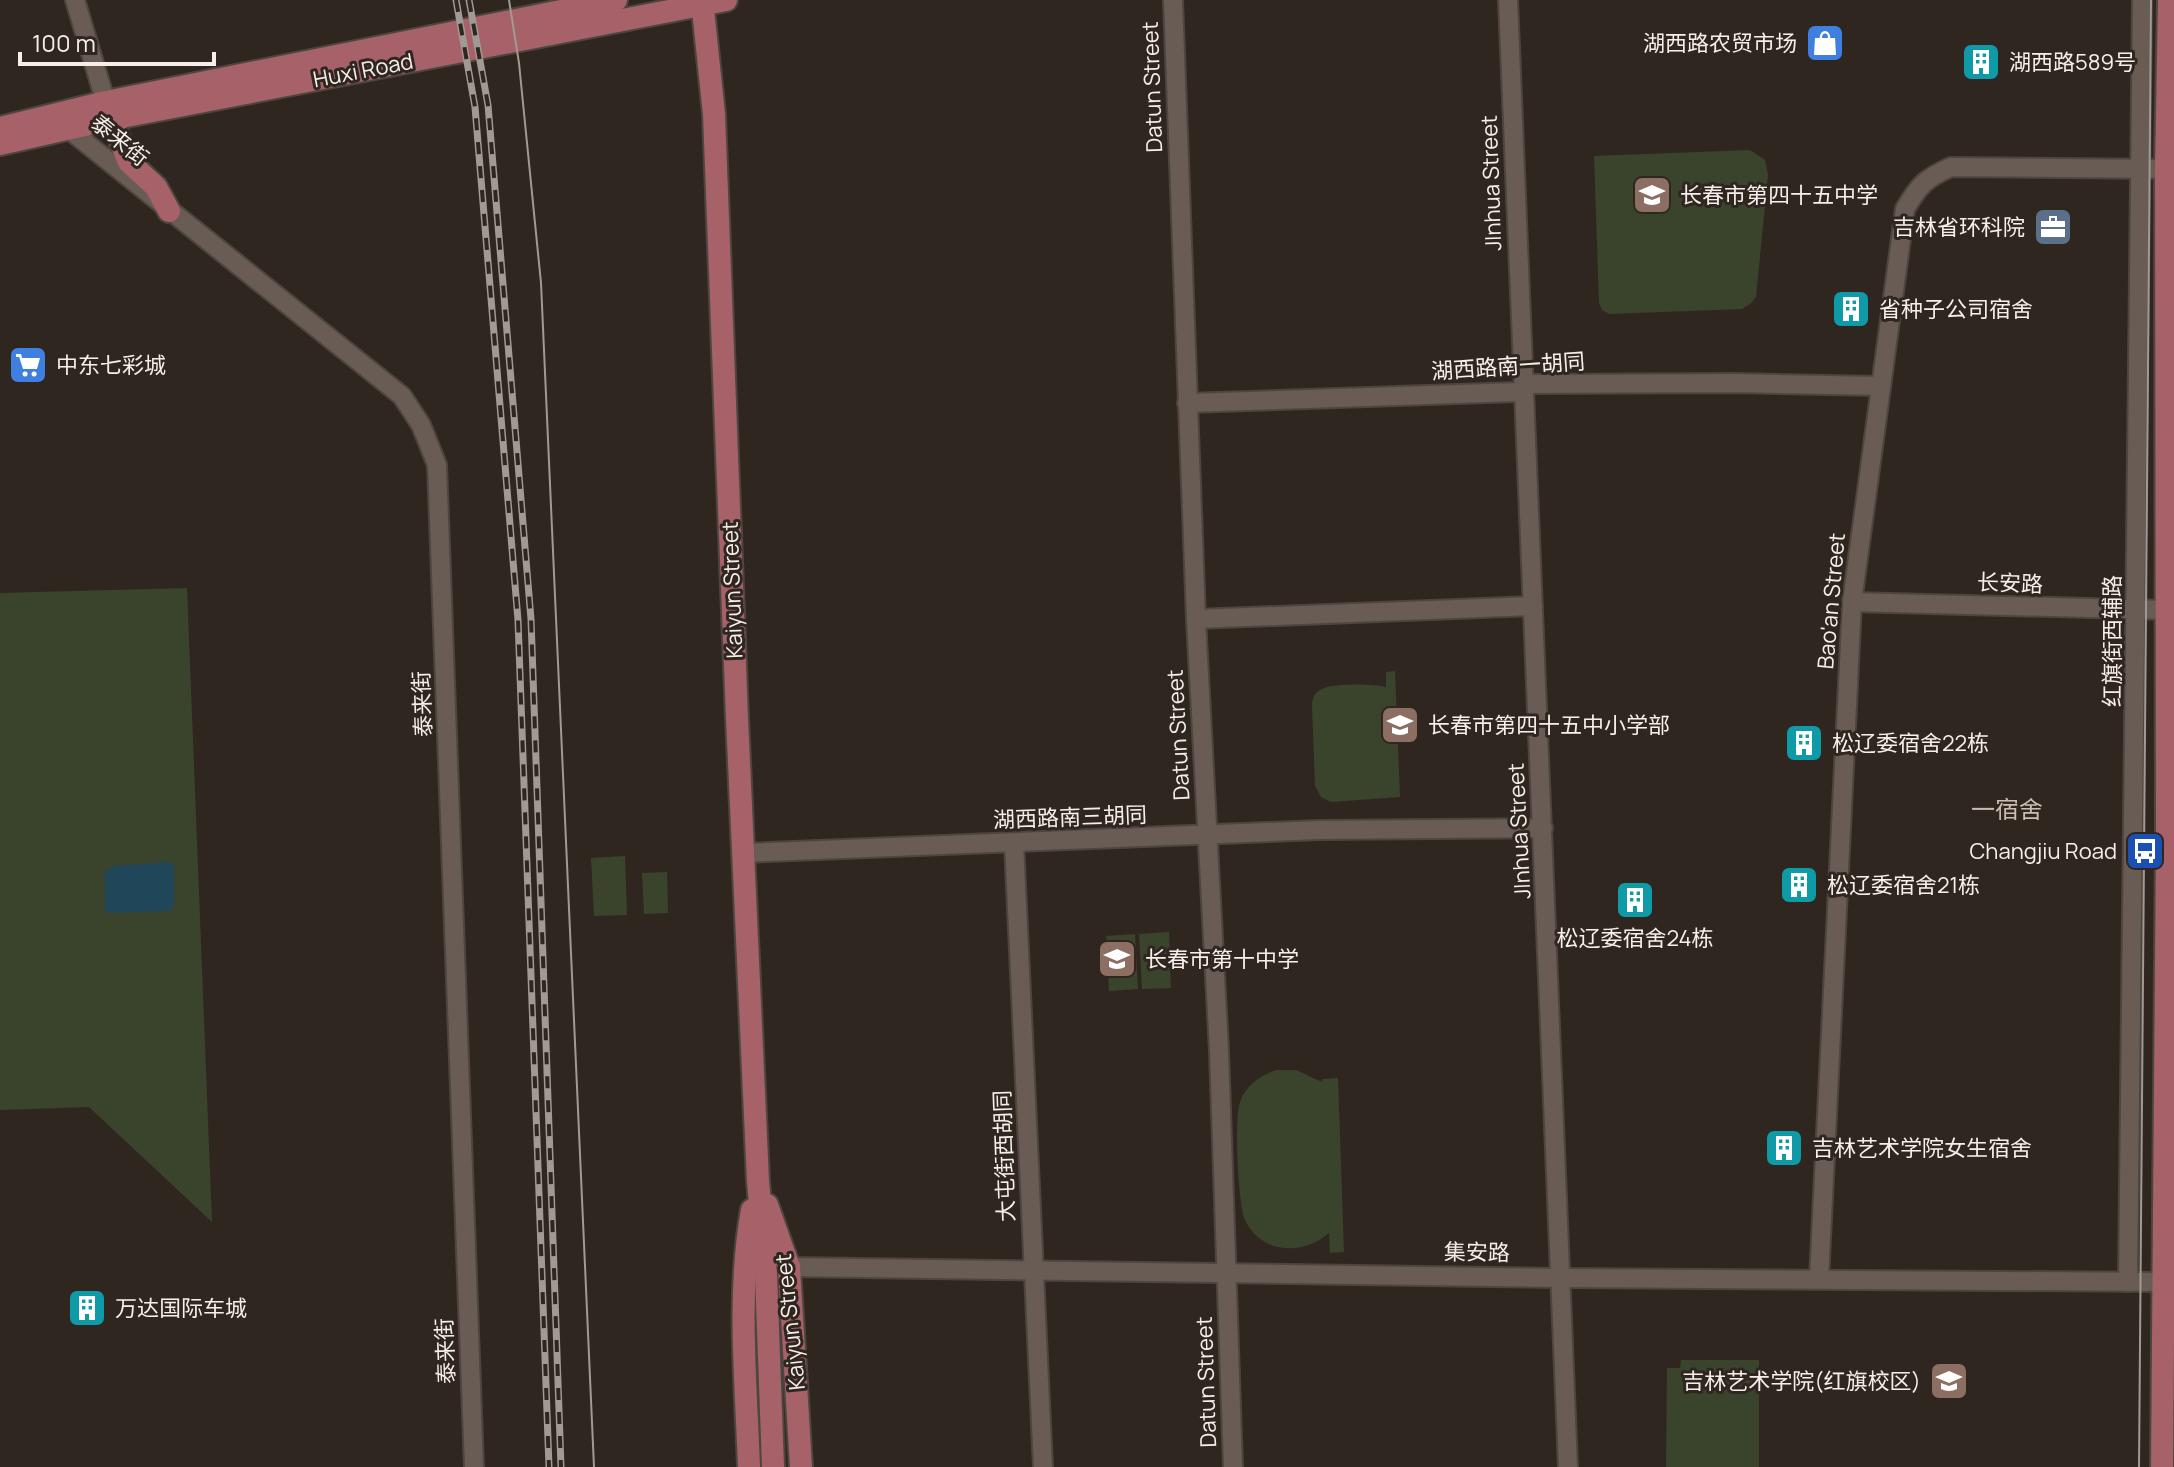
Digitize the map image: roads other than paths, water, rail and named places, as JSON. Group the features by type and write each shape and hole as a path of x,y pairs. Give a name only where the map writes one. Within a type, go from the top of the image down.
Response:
{"main road":[{"name":"Huxi Road","path":"0,128 60,122 616,0"},
{"name":"Huxi Road","path":"108,111 726,0"},
{"path":"2162,1467 2170,838 2166,610 2169,0"},
{"name":"Kaiyun Street","path":"702,2 714,114 743,853 758,1181 766,1274 773,1467"},
{"path":"108,111 129,162 156,187 169,211"},
{"name":"Huxi Road","path":"0,144 60,122"},
{"name":"Kaiyun Street","path":"758,1181 789,1267 801,1467"},
{"name":"Kaiyun Street","path":"749,1467 745,1352 747,1241 758,1181"}],"street":[{"path":"75,0 108,111"},
{"name":"Datun Street","path":"1173,0 1196,619 1219,1051 1233,1467"},
{"name":"JInhua Street","path":"1508,0 1568,1467"},
{"name":"红旗街西辅路","path":"2128,1282 2142,0"},
{"name":"泰来街","path":"60,122 402,396 421,425 437,465 474,1467"},
{"name":"Bao'an Street","path":"1819,1279 1852,602 1905,209 1916,190 1930,176 1951,167 2166,169"},
{"name":"湖西路南一胡同","path":"1187,403 1517,392 1531,384 1880,386"},
{"name":"长安路","path":"1852,602 2166,610"},
{"path":"1196,619 1533,606"},
{"name":"湖西路南三胡同","path":"743,853 1319,830 1543,828"},
{"path":"2135,835 2170,838"},
{"name":"大屯街西胡同","path":"1014,843 1043,1467"},
{"name":"集安路","path":"789,1267 1562,1278 2164,1282"}],"water":[{"path":"169,862 174,866 174,905 168,911 108,913 105,909 105,871 114,866"}],"tram line":[{"path":"509,0 519,63 541,283 594,1467"},
{"path":"2139,1467 2151,0"}],"railway":[{"path":"456,0 475,107 518,620 549,1467"},
{"path":"469,0 488,105 531,619 561,1467"}],"place":[{"name":"湖西路农贸市场","path":"1825,43"},
{"name":"湖西路589号","path":"1981,62"},
{"name":"长春市第四十五中学","path":"1652,195"},
{"name":"吉林省环科院","path":"2053,227"},
{"name":"省种子公司宿舍","path":"1851,309"},
{"name":"中东七彩城","path":"28,365"},
{"name":"长春市第四十五中小学部","path":"1400,725"},
{"name":"松辽委宿舍22栋","path":"1804,743"},
{"name":"Changjiu Road","path":"2145,851"},
{"name":"松辽委宿舍21栋","path":"1799,885"},
{"name":"松辽委宿舍24栋","path":"1635,900"},
{"name":"长春市第十中学","path":"1117,959"},
{"name":"吉林艺术学院女生宿舍","path":"1784,1148"},
{"name":"万达国际车城","path":"87,1308"},
{"name":"吉林艺术学院(红旗校区)","path":"1949,1381"}],"district":[{"name":"一宿舍","path":"2007,808"}]}
